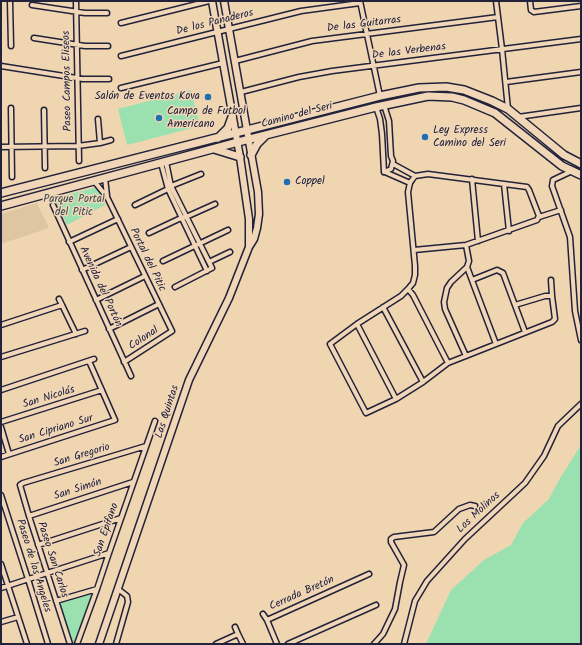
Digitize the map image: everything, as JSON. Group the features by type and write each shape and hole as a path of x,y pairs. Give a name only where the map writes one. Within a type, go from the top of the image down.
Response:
{"main road":[{"name":"Camino del Seri","path":"1,193 380,96 419,88 446,87 464,90 480,95 508,109 564,155 581,164"},
{"name":"Camino del Seri","path":"1,206 238,142 376,107 416,98 436,96 452,97 495,113 562,166 581,175"},
{"path":"217,138 228,128 232,117"},
{"path":"251,155 258,144 266,136"},
{"path":"214,149 240,157"}],"street":[{"path":"10,1 11,46"},
{"name":"Paseo Campos Eliseos","path":"76,1 79,161"},
{"path":"121,23 209,1"},
{"name":"Las Quintas","path":"212,1 232,117 238,142 249,219 249,247"},
{"name":"Las Quintas","path":"99,644 189,380 229,298 256,233 259,214 258,192 224,1"},
{"path":"496,1 508,109"},
{"path":"530,1 531,10 534,12 581,6"},
{"path":"360,2 380,96"},
{"name":"De los Panaderos","path":"121,56 301,11 360,2"},
{"path":"32,5 84,13 107,13"},
{"name":"De las Guitarras","path":"235,61 295,44 367,33 498,17"},
{"path":"34,38 88,46 108,46"},
{"name":"De las Verbenas","path":"240,92 315,74 581,39"},
{"path":"122,88 223,63"},
{"path":"1,66 83,79 109,79"},
{"path":"506,82 581,72"},
{"path":"384,105 389,121 391,156 393,164 390,170 384,172"},
{"path":"376,107 380,119 382,134 384,172"},
{"path":"11,108 12,177"},
{"path":"517,117 581,108"},
{"path":"44,110 45,168"},
{"path":"98,119 100,143"},
{"path":"382,134 390,133"},
{"path":"1,147 78,146 111,140"},
{"path":"384,156 391,156"},
{"path":"163,163 169,187 181,218 208,271"},
{"path":"393,164 415,176 424,174 472,179 528,188 539,217"},
{"path":"572,171 552,182 571,243 575,311 581,340"},
{"path":"384,172 410,184"},
{"path":"135,205 169,187 201,174"},
{"path":"415,176 410,184 408,192 414,250 415,275 412,283 401,296 331,342 330,347 365,412 369,413 396,399 423,382 448,363 552,322 555,319 551,280"},
{"name":"Portal del Pitic","path":"105,178 107,197"},
{"path":"472,179 478,241"},
{"name":"Portal del Pitic","path":"94,181 107,197 172,330"},
{"path":"504,184 509,231"},
{"path":"169,187 212,268 175,288"},
{"path":"149,233 215,204"},
{"name":"Avenida del Portón","path":"53,205 131,376"},
{"path":"414,250 466,245 509,231 537,220 539,217 561,210"},
{"path":"69,242 118,219"},
{"path":"163,261 228,230"},
{"path":"466,245 469,261 467,267 451,282 447,288 444,302 445,309 466,356"},
{"path":"82,270 131,246"},
{"path":"209,262 230,252"},
{"path":"467,267 496,344"},
{"path":"472,280 497,270 503,273 525,332"},
{"path":"96,300 145,276"},
{"path":"408,289 417,302 448,363"},
{"path":"515,305 545,296 552,296"},
{"path":"59,299 76,334"},
{"path":"109,329 159,304"},
{"path":"1,324 62,305"},
{"path":"383,307 423,382"},
{"path":"575,311 581,310"},
{"path":"357,324 396,399"},
{"name":"Colonal","path":"124,362 172,330"},
{"path":"1,357 85,331"},
{"path":"1,390 94,359"},
{"path":"88,361 102,390"},
{"name":"San Cipriano Sur","path":"1,457 115,420 102,390"},
{"name":"San Nicolás","path":"1,422 102,390"},
{"name":"Los Molinos","path":"404,644 415,601 427,581 465,539 525,483 544,456 558,426 581,404"},
{"name":"San Epifano","path":"76,644 98,589 133,482 155,421"},
{"path":"1,427 9,454"},
{"name":"San Gregorio","path":"23,483 146,446"},
{"name":"San Simón","path":"29,516 133,482"},
{"name":"Paseo San Carlos","path":"23,483 20,487 70,644"},
{"name":"Paseo de los Angeles","path":"1,495 48,644"},
{"path":"374,644 383,634 396,609 404,565 391,542 391,539 394,537 434,532 453,512 459,508 470,505 475,506"},
{"path":"38,545 121,518"},
{"path":"1,588 109,553"},
{"path":"1,564 27,644"},
{"name":"Cerrada Bretón","path":"277,644 267,620 369,574"},
{"path":"56,602 98,589"},
{"path":"116,644 128,602 127,596 118,589"},
{"path":"288,644 376,604"},
{"path":"263,614 267,620"},
{"path":"1,622 18,617"},
{"path":"235,627 243,644"},
{"path":"216,644 238,634"}],"shaded area":[{"path":"37,203 49,228 1,244 1,214"}],"green space":[{"name":"Campo de Futbol Americano","path":"191,90 200,126 127,145 118,109"},
{"name":"Parque Portal del Pitic","path":"98,187 105,205 67,225 54,198"},
{"path":"581,445 581,644 426,644 451,590 484,560 511,545 523,523 549,499"},
{"path":"95,591 76,644 73,644 58,603"}],"place":[{"name":"Salón de Eventos Kova","path":"208,97"},
{"name":"Campo de Futbol Americano","path":"159,118"},
{"name":"Ley Express Camino del Seri","path":"425,137"},
{"name":"Coppel","path":"287,182"}]}
